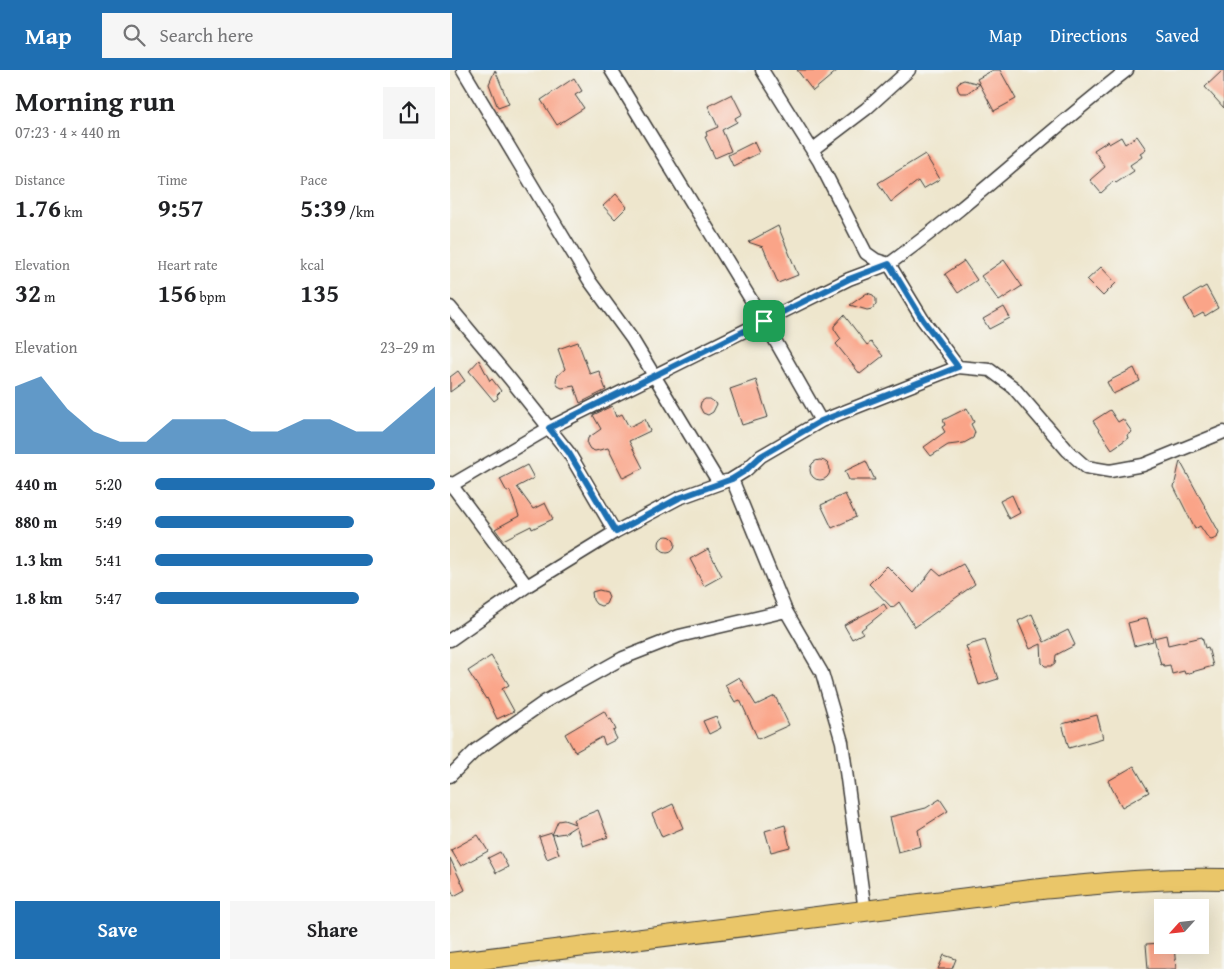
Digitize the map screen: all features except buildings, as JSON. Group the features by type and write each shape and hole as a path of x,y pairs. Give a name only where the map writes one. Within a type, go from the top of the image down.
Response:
{"main road":[{"path":"450,963 480,964 1032,890 1127,881 1189,878 1224,879"}],"street":[{"path":"463,70 589,280 632,339 719,483"},
{"path":"612,70 764,321 821,421"},
{"path":"762,70 812,150 866,253 876,260 889,264 923,320 958,367"},
{"path":"812,150 866,109 910,70"},
{"path":"527,586 450,485 549,428 849,279 889,264 968,204 1127,70"},
{"path":"450,307 569,453 616,532"},
{"path":"450,640 527,586 616,532 679,498 732,479 745,471 761,456 821,421 958,367 990,370 1013,387 1068,452 1086,467 1110,471 1143,464 1224,432"},
{"path":"732,479 786,611 822,673 842,742 865,911"},
{"path":"450,776 476,750 546,701 623,658 679,636 786,611"}],"route":[{"path":"889,264 923,320 958,367 821,421 761,456 745,471 732,479 679,498 616,532 569,453 549,428 764,321 849,279 889,264"}]}
